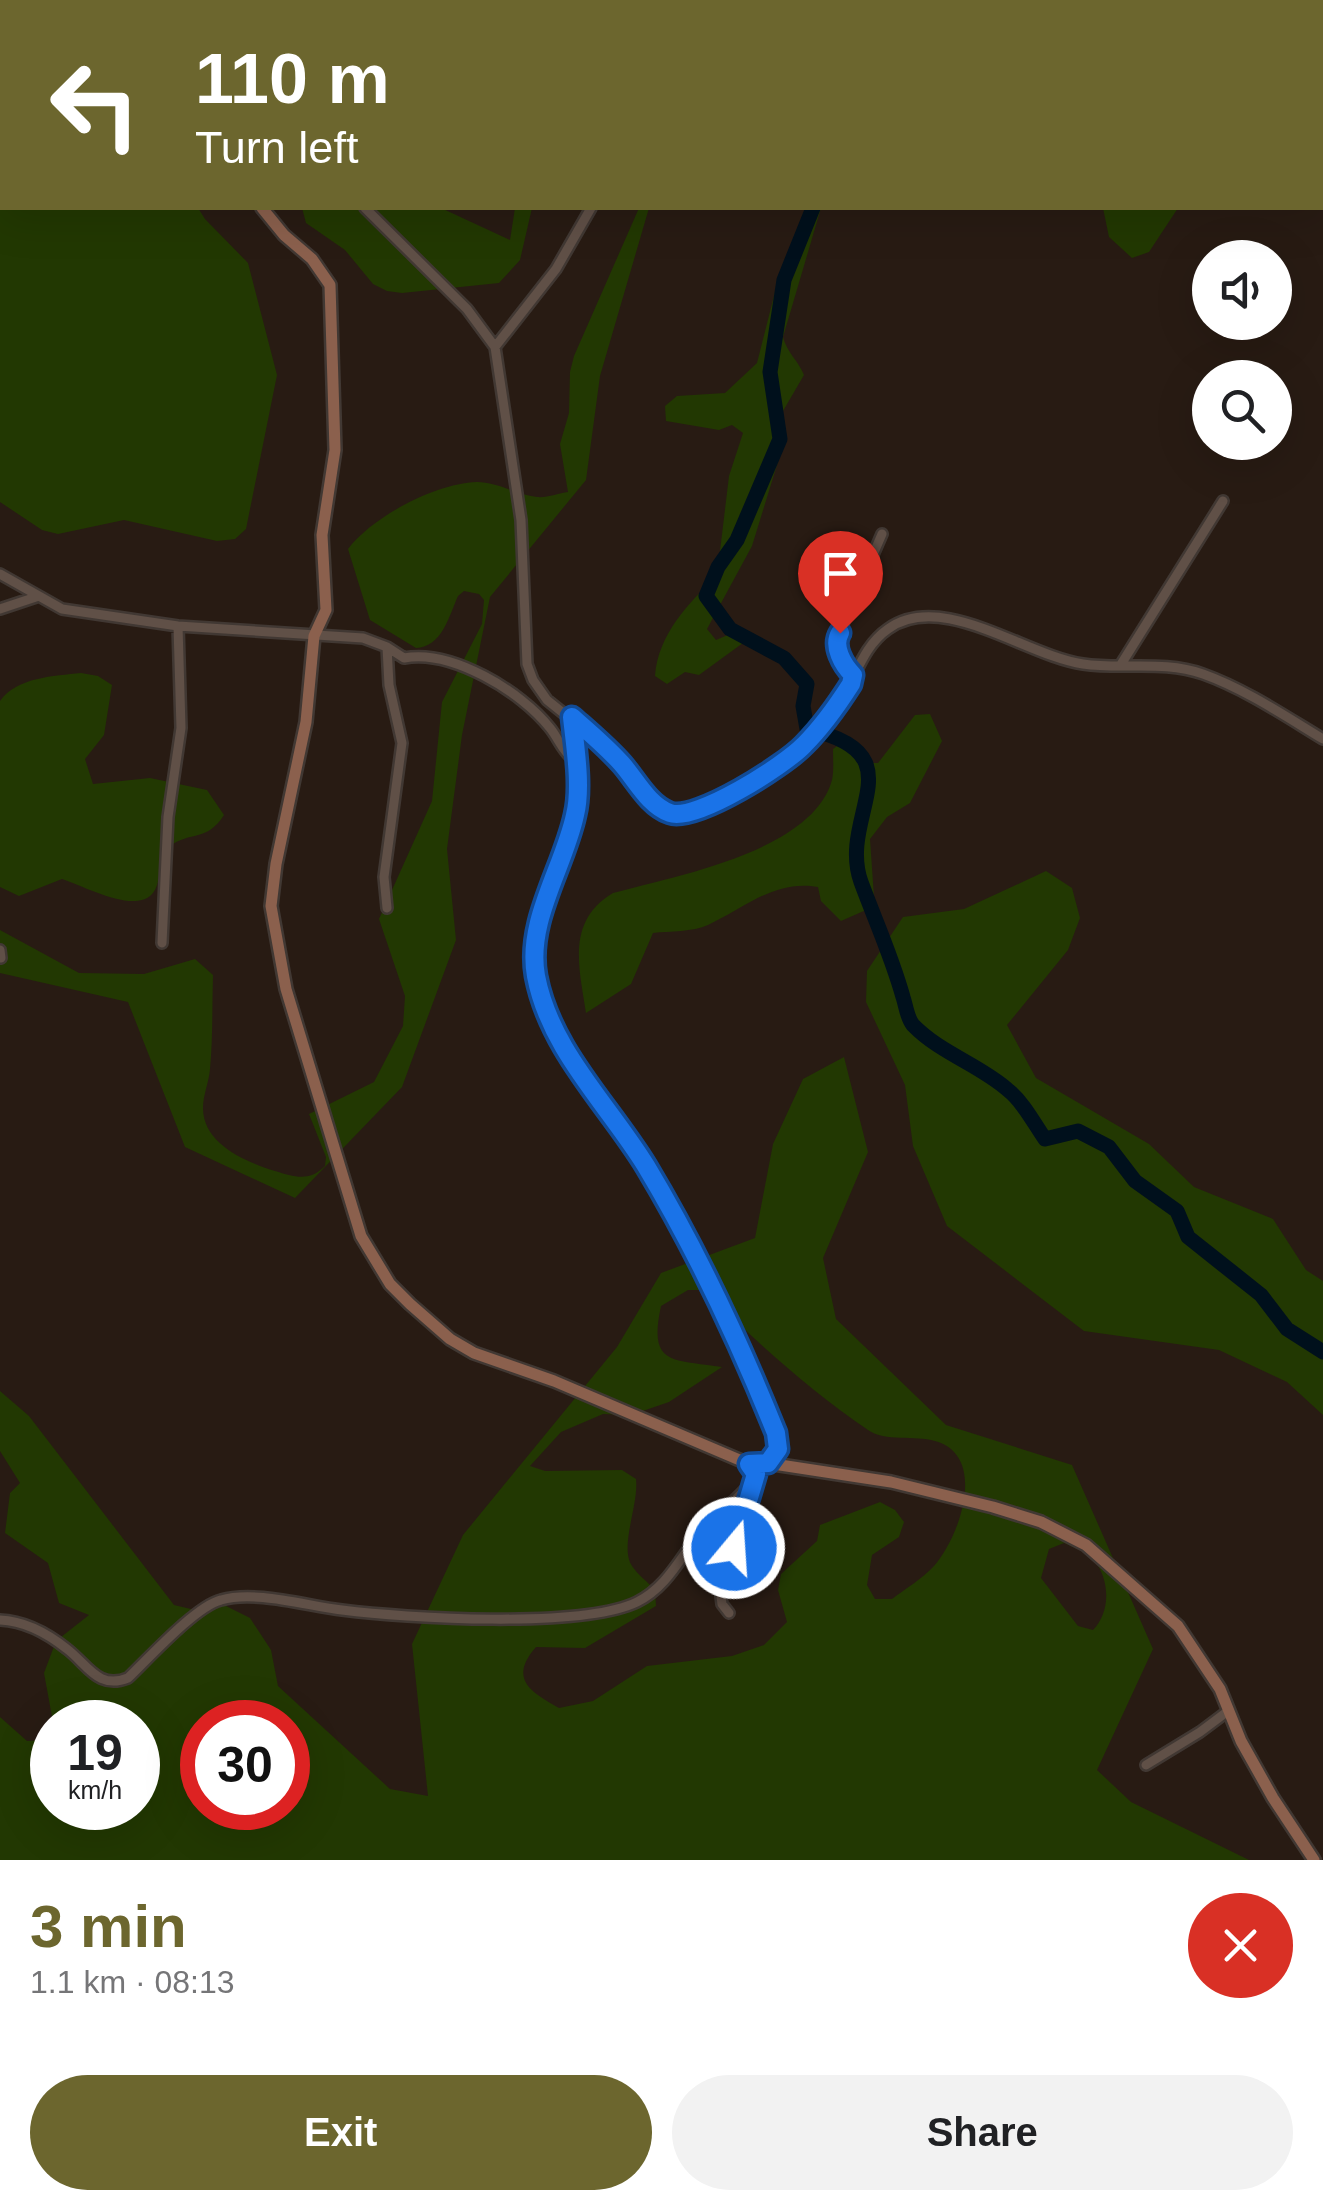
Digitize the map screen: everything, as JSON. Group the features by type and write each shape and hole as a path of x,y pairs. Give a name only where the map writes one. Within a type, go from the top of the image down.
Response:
{"street":[{"path":"264,210 323,272 330,286 335,450 322,535 326,610 314,636 306,722 271,906 286,989 361,1236 400,1294 430,1323 474,1353 554,1381 749,1464 768,1463 890,1482 1025,1516 1067,1534 1108,1563 1178,1626 1220,1689 1272,1798 1314,1860"},
{"path":"367,210 467,309 495,347 520,520 527,664 533,680 547,700 572,717 621,763 666,812 684,814 789,760 840,703 870,646 892,626 920,616 950,620 1080,664 1159,666 1204,674 1323,738"},
{"path":"495,347 556,270 591,210"},
{"path":"1120,666 1223,501"},
{"path":"853,675 842,661 836,640 882,534"},
{"path":"0,574 36,597"},
{"path":"0,609 36,597 46,598 62,609 178,626 363,638 404,658 422,655 488,678 528,706 574,760"},
{"path":"162,943 166,837 181,728 178,626"},
{"path":"387,647 402,743 384,877 387,908"},
{"path":"572,717 578,782 574,820 536,938 540,990 558,1036 643,1161 717,1297 776,1433 778,1449 768,1463"},
{"path":"0,1620 19,1622 40,1631 67,1648 90,1673 112,1683 128,1678 207,1606 224,1598 269,1599 340,1610 423,1616 532,1618 610,1610 635,1603 665,1581 707,1526 752,1482 756,1474 749,1464"},
{"path":"729,1612 722,1604 720,1582 752,1494 752,1482"},
{"path":"1146,1764 1228,1711"}],"green space":[{"path":"0,210 199,210 248,263 277,375 246,529 235,539 217,541 124,520 58,534 42,530 0,502"},
{"path":"303,210 445,210 510,240 515,210 532,210 520,260 499,283 402,293 373,284 345,250 306,223"},
{"path":"638,210 648,210 600,376 586,480 490,597 462,735 447,849 456,940 402,1087 295,1198 185,1147 128,1002 0,973 0,930 79,973 144,974 195,959 213,975 211,1057 203,1108 210,1132 239,1157 282,1173 307,1176 325,1166 326,1157 309,1114 374,1082 403,1026 405,996 379,919 432,801 442,702 482,624 484,600 479,594 464,591 438,636 416,648 370,620 348,549 389,514 443,488 477,482 537,497 568,492 560,444 569,413 574,356"},
{"path":"807,210 820,210 783,337 804,375 783,411 781,452 752,546 707,629 716,640 730,634 743,643 699,675 685,672 667,684 655,676 668,633 717,576 729,476 743,433 732,425 719,430 666,421 665,406 677,396 725,393 757,363 779,276 806,222"},
{"path":"1103,210 1177,210 1149,252 1132,258 1109,237"},
{"path":"81,673 98,676 112,685 104,735 85,759 93,784 150,778 207,790 224,815 205,833 177,841 167,849 161,858 155,890 147,898 121,900 62,879 19,896 0,887 0,701 26,682"},
{"path":"930,714 942,741 910,803 887,817 870,839 874,897 866,910 841,921 821,901 818,887 788,887 702,927 653,933 631,984 586,1013 579,946 588,917 598,904 613,893 704,869 770,843 798,826 819,805 832,780 833,749 845,740 863,763 878,763 915,715"},
{"path":"1046,871 1072,888 1080,918 1068,950 1007,1025 1036,1078 1149,1144 1194,1187 1273,1219 1306,1270 1323,1281 1323,1415 1287,1382 1219,1350 1084,1331 947,1226 913,1146 905,1085 866,1002 867,971 903,917 964,909"},
{"path":"844,1057 868,1152 823,1258 836,1319 946,1425 1072,1465 1153,1649 1097,1770 1131,1802 1249,1860 0,1860 0,1717 30,1741 30,1830 160,1830 160,1700 49,1700 44,1673 56,1641 89,1615 59,1603 48,1563 5,1533 10,1493 20,1483 0,1451 0,1391 29,1416 174,1605 195,1610 216,1601 250,1618 271,1650 278,1686 293,1700 180,1700 180,1830 310,1830 310,1715 390,1789 428,1796 412,1644 463,1535 617,1347 661,1273 755,1238 773,1144 803,1079","holes":["688,1290 704,1290 783,1364 868,1430 883,1436 935,1441 951,1450 961,1463 965,1480 960,1518 934,1566 892,1599 875,1599 867,1585 872,1555 899,1537 904,1522 895,1510 880,1502 820,1525 817,1541 781,1574 778,1590 787,1622 764,1645 732,1656 647,1666 593,1701 559,1708 526,1684 524,1668 536,1647 585,1648 656,1606 655,1590 634,1569 629,1558 636,1479 622,1470 545,1471 530,1466 561,1432 603,1414 631,1415 669,1402 722,1367 677,1360 661,1350 658,1340 661,1306","1064,1543 1094,1560 1103,1577 1105,1605 1093,1630 1078,1626 1041,1578 1049,1549"]}],"waterway":[{"path":"812,210 784,280 770,372 780,439 737,540 718,567 706,596 730,629 784,658 807,684 803,706 807,729 841,740 860,754 868,771 868,790 856,857 861,882 913,1025 1008,1090 1045,1139 1078,1131 1109,1147 1135,1181 1177,1211 1188,1237 1261,1295 1287,1329 1323,1352"}],"route":[{"path":"734,1548 756,1474 749,1464 768,1463 778,1449 776,1433 717,1297 672,1212 643,1161 558,1036 536,974 536,938 578,802 572,717 621,763 653,802 666,812 684,814 789,760 806,744 851,684 853,675 836,644 840,633"}]}
